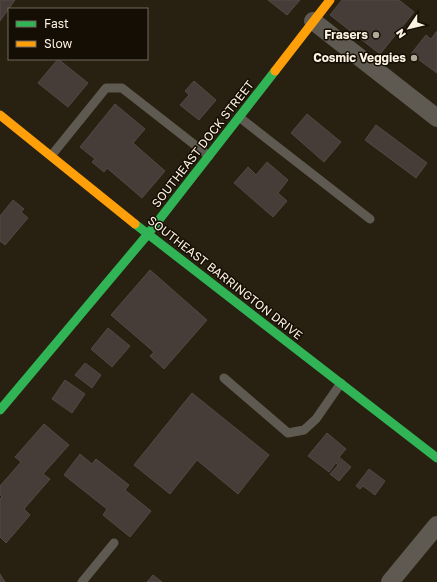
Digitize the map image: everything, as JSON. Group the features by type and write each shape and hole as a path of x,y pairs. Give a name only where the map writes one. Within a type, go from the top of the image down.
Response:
{"street":[{"name":"SOUTHEAST DOCK STREET","path":"0,410 148,234 330,0"},
{"path":"313,21 437,118"},
{"name":"SOUTHEAST BARRINGTON DRIVE","path":"0,115 148,234 437,458"},
{"path":"390,582 437,525"}],"lane":[{"path":"50,156 106,88 122,88 208,156"},
{"path":"239,117 370,219"},
{"path":"224,378 288,433 304,430 316,419 341,383"},
{"path":"82,582 114,543"}],"building":[{"path":"0,0 15,0 8,8 0,21"},
{"path":"268,0 300,0 287,15"},
{"name":"Frasers","path":"342,0 399,0 414,12 380,54 330,15"},
{"path":"437,31 437,73 411,54 426,35 431,39"},
{"path":"57,60 59,60 88,83 68,107 38,83"},
{"path":"194,81 216,100 199,120 180,105 189,95 185,91"},
{"path":"115,104 145,129 133,143 165,171 142,198 107,168 104,172 92,162 95,159 80,147"},
{"path":"307,114 341,142 324,162 291,133"},
{"path":"376,125 427,163 416,178 365,140"},
{"path":"267,162 288,180 278,193 287,201 273,217 234,183 248,167 256,175"},
{"path":"13,200 24,209 21,212 28,218 5,245 0,241 0,216"},
{"path":"150,270 207,320 164,369 150,356 154,352 111,315"},
{"path":"108,328 130,346 112,367 91,349"},
{"path":"85,363 101,375 92,388 75,375"},
{"path":"65,380 85,394 72,413 52,399"},
{"path":"192,393 269,455 238,494 197,460 170,494 134,465"},
{"path":"44,424 69,445 43,474 50,479 24,509 30,515 6,543 0,537 0,499 2,497 0,495 0,486 21,462 15,457"},
{"path":"327,433 346,449 339,457 351,467 339,481 330,474 338,465 336,463 329,472 308,456"},
{"path":"80,454 92,464 96,459 129,485 125,490 151,511 130,537 103,515 107,509 64,475"},
{"path":"369,469 385,481 375,495 363,486 360,489 356,486"},
{"path":"0,574 5,582 0,582"},
{"path":"153,575 162,582 147,582"}],"traffic: fast":[{"path":"0,410 148,234 275,71"},
{"path":"135,224 437,458"}],"traffic: slow":[{"path":"275,71 330,0"},
{"path":"0,115 135,224"}],"place":[{"name":"Frasers","path":"376,35"},
{"name":"Cosmic Veggies","path":"414,58"}]}
